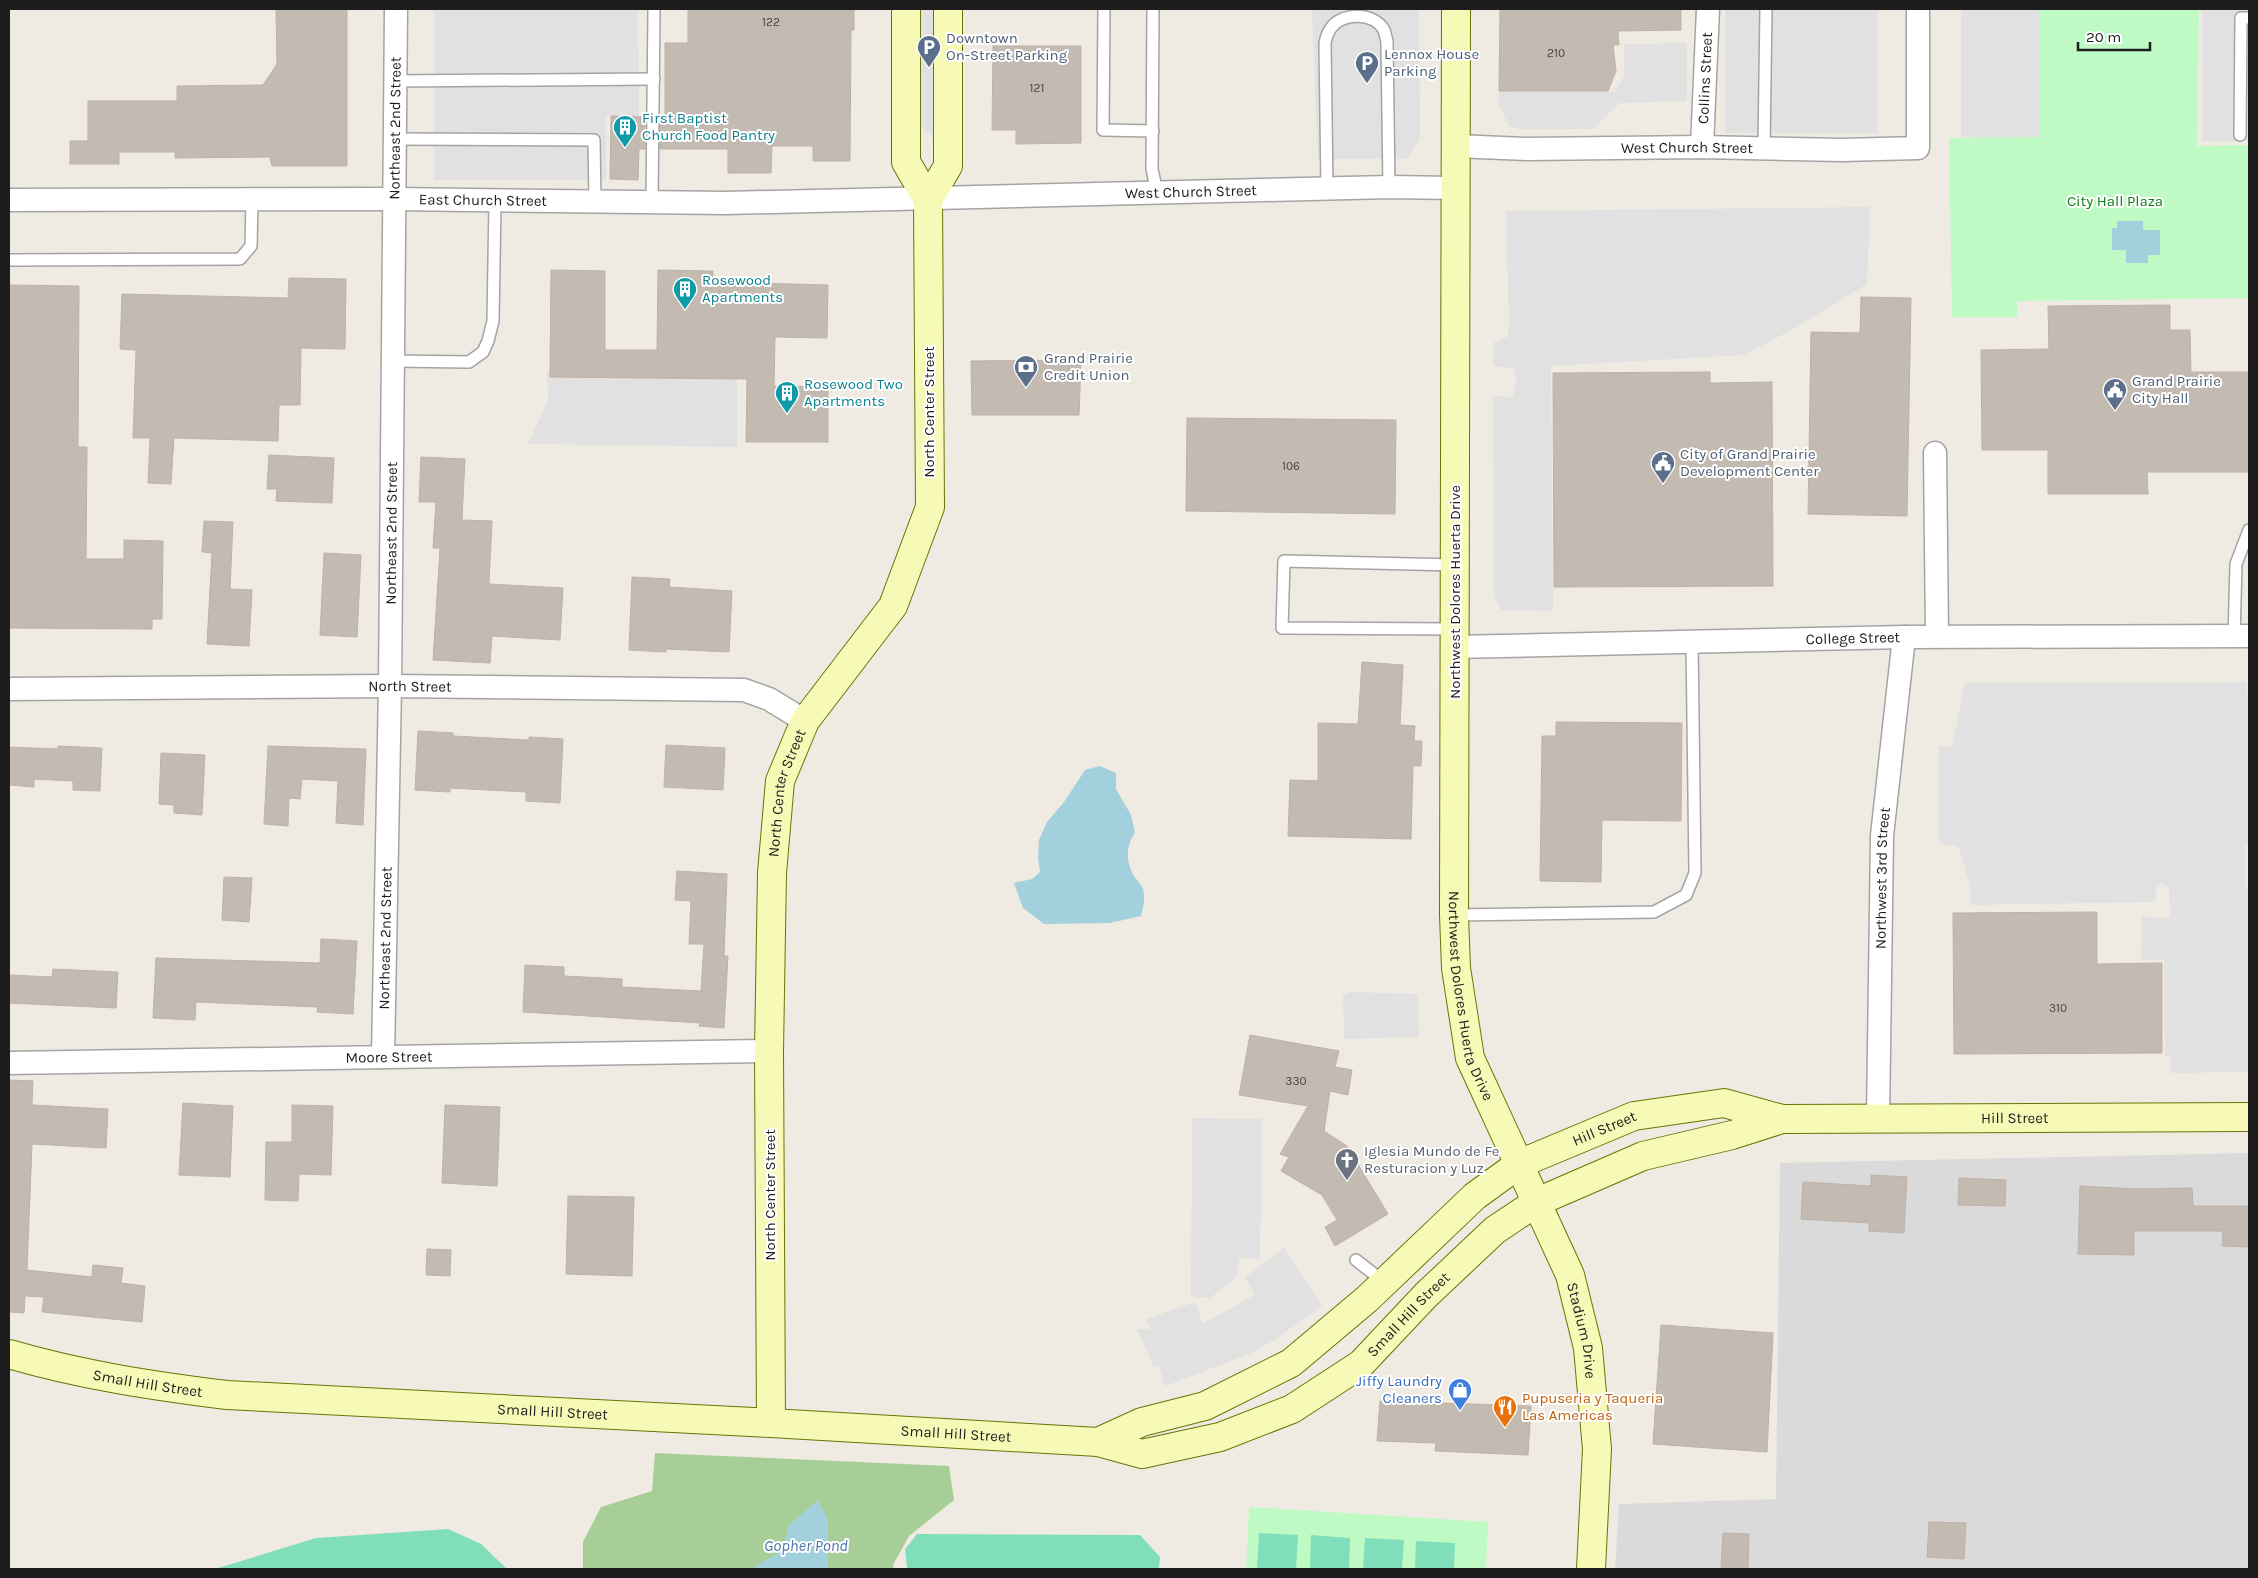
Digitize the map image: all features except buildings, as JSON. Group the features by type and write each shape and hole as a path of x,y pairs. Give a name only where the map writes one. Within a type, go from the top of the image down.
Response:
{"street":[{"name":"Northeast 2nd Street","path":"383,1057 390,686 396,9"},
{"name":"North Center Street","path":"771,1423 769,1051 772,873 780,781 804,721 893,606 930,507 928,200 906,162 906,9"},
{"path":"928,200 948,166 948,9"},
{"name":"Northwest Dolores Huerta Drive","path":"1456,9 1454,915 1456,968 1470,1058 1519,1164"},
{"name":"Collins Street","path":"1702,147 1708,9"},
{"name":"West Church Street","path":"1456,146 1527,149 1702,147 1842,150 1918,148 1918,9"},
{"name":"West Church Street","path":"928,200 1389,187 1455,188"},
{"name":"East Church Street","path":"9,200 393,200 726,203 928,200"},
{"path":"1935,453 1937,636"},
{"name":"College Street","path":"1455,638 1692,642 1937,636 2241,636"},
{"name":"Northwest 3rd Street","path":"1878,1119 1882,836 1904,637"},
{"name":"North Street","path":"9,689 390,686 744,690 768,699 804,721"},
{"name":"Moore Street","path":"9,1063 769,1051"},
{"name":"Hill Street","path":"1519,1164 1634,1116 1724,1102 1782,1119 2249,1117"},
{"name":"Hill Street","path":"1537,1202 1643,1156 1732,1135 1782,1119"},
{"name":"Stadium Drive","path":"1519,1164 1570,1275 1588,1348 1597,1449 1590,1569"},
{"name":"Small Hill Street","path":"1098,1442 1142,1422 1205,1406 1291,1364 1385,1283 1475,1196 1519,1164"},
{"name":"Small Hill Street","path":"9,1354 62,1369 146,1385 227,1395 1098,1442 1142,1454 1220,1437 1292,1409 1361,1364 1426,1295 1494,1230 1537,1202"}],"lane":[{"path":"652,202 654,9"},
{"path":"1104,9 1102,130 1153,131"},
{"path":"1153,9 1152,169 1157,193"},
{"path":"1764,148 1766,9"},
{"path":"1327,189 1324,42 1331,27 1342,18 1360,16 1373,20 1384,29 1387,41 1389,187"},
{"path":"2240,135 2241,18 2249,18"},
{"path":"395,81 654,79"},
{"path":"394,139 594,140 595,202"},
{"path":"9,260 240,259 251,246 252,200"},
{"path":"392,361 469,362 483,352 488,342 493,321 495,202"},
{"path":"2241,636 2236,564 2249,530"},
{"path":"1455,638 1282,628 1284,560 1456,565"},
{"path":"1454,915 1654,912 1686,895 1695,873 1692,642"},
{"path":"1356,1260 1385,1283"}],"shaded area":[{"path":"434,9 638,9 639,116 606,116 606,180 434,180"},
{"name":"Downtown On-Street Parking","path":"921,9 938,9 938,141 921,127"},
{"name":"Lennox House Parking","path":"1312,9 1419,9 1420,139 1406,159 1318,159"},
{"path":"1725,9 1878,9 1878,134 1725,133"},
{"path":"1961,9 2039,9 2039,137 1961,137"},
{"path":"2202,9 2249,9 2249,141 2202,141"},
{"path":"1687,43 1687,101 1620,103 1593,129 1518,129 1509,126 1499,105 1499,91 1614,92 1624,76 1624,44"},
{"path":"1870,207 1867,284 1795,328 1744,355 1551,366 1553,611 1501,610 1494,596 1493,396 1512,397 1516,386 1515,369 1493,366 1494,342 1507,337 1509,325 1506,211"},
{"path":"547,370 737,375 737,447 528,444 548,401"},
{"path":"2246,682 2249,704 2249,845 2245,845 2245,887 2249,889 2249,1070 2246,1072 2171,1073 2171,1056 2165,1057 2164,960 2141,960 2142,917 2170,918 2169,888 2162,883 2157,887 2155,902 1971,905 1970,886 1958,846 1939,844 1939,746 1952,747 1965,683"},
{"path":"1351,992 1418,994 1419,1037 1344,1039 1343,995"},
{"path":"1192,1118 1262,1119 1260,1259 1239,1258 1237,1277 1210,1298 1191,1297"},
{"path":"2249,1153 2249,1569 1615,1569 1619,1504 1776,1499 1780,1163"},
{"path":"1284,1247 1322,1306 1273,1341 1249,1354 1165,1386 1159,1366 1154,1367 1137,1329 1150,1329 1146,1319 1195,1302 1203,1324 1255,1295 1245,1278"}],"green space":[{"name":"City Hall Plaza","path":"2038,9 2199,9 2197,146 2249,145 2249,298 2017,301 2017,317 1952,317 1949,138 2039,137"},
{"path":"655,1453 949,1466 954,1500 909,1536 893,1565 894,1569 583,1569 583,1542 601,1507 652,1491"},
{"path":"1249,1507 1488,1522 1486,1569 1246,1569"},
{"path":"448,1529 481,1544 507,1569 215,1569 316,1538"},
{"path":"1259,1533 1298,1535 1296,1569 1257,1569"},
{"path":"917,1534 1140,1535 1160,1557 1159,1569 907,1569 905,1549"},
{"path":"1311,1535 1350,1538 1349,1569 1310,1569"},
{"path":"1365,1538 1404,1540 1402,1569 1363,1569"},
{"path":"1416,1541 1455,1543 1454,1569 1415,1569"}],"water":[{"path":"2117,221 2143,221 2143,230 2160,230 2160,255 2148,255 2148,263 2126,263 2126,250 2112,250 2112,228 2117,228"},
{"path":"1100,766 1116,773 1116,789 1131,815 1135,832 1128,848 1128,859 1131,870 1144,892 1141,916 1110,923 1044,924 1023,908 1014,883 1032,879 1040,872 1038,858 1039,840 1047,822 1064,802 1085,770"},
{"name":"Gopher Pond","path":"818,1500 828,1520 828,1569 755,1569 757,1565 782,1551 789,1525"}],"place":[{"name":"Downtown On-Street Parking","path":"929,68"},
{"name":"Lennox House Parking","path":"1367,84"},
{"name":"First Baptist Church Food Pantry","path":"625,148"},
{"name":"Rosewood Apartments","path":"685,310"},
{"name":"Grand Prairie Credit Union","path":"1026,388"},
{"name":"Grand Prairie City Hall","path":"2115,411"},
{"name":"Rosewood Two Apartments","path":"787,414"},
{"name":"City of Grand Prairie Development Center","path":"1663,484"},
{"name":"Iglesia Mundo de Fe Resturacion y Luz","path":"1347,1181"},
{"name":"Jiffy Laundry Cleaners","path":"1460,1411"},
{"name":"Pupuseria y Taqueria Las Americas","path":"1505,1428"}]}
